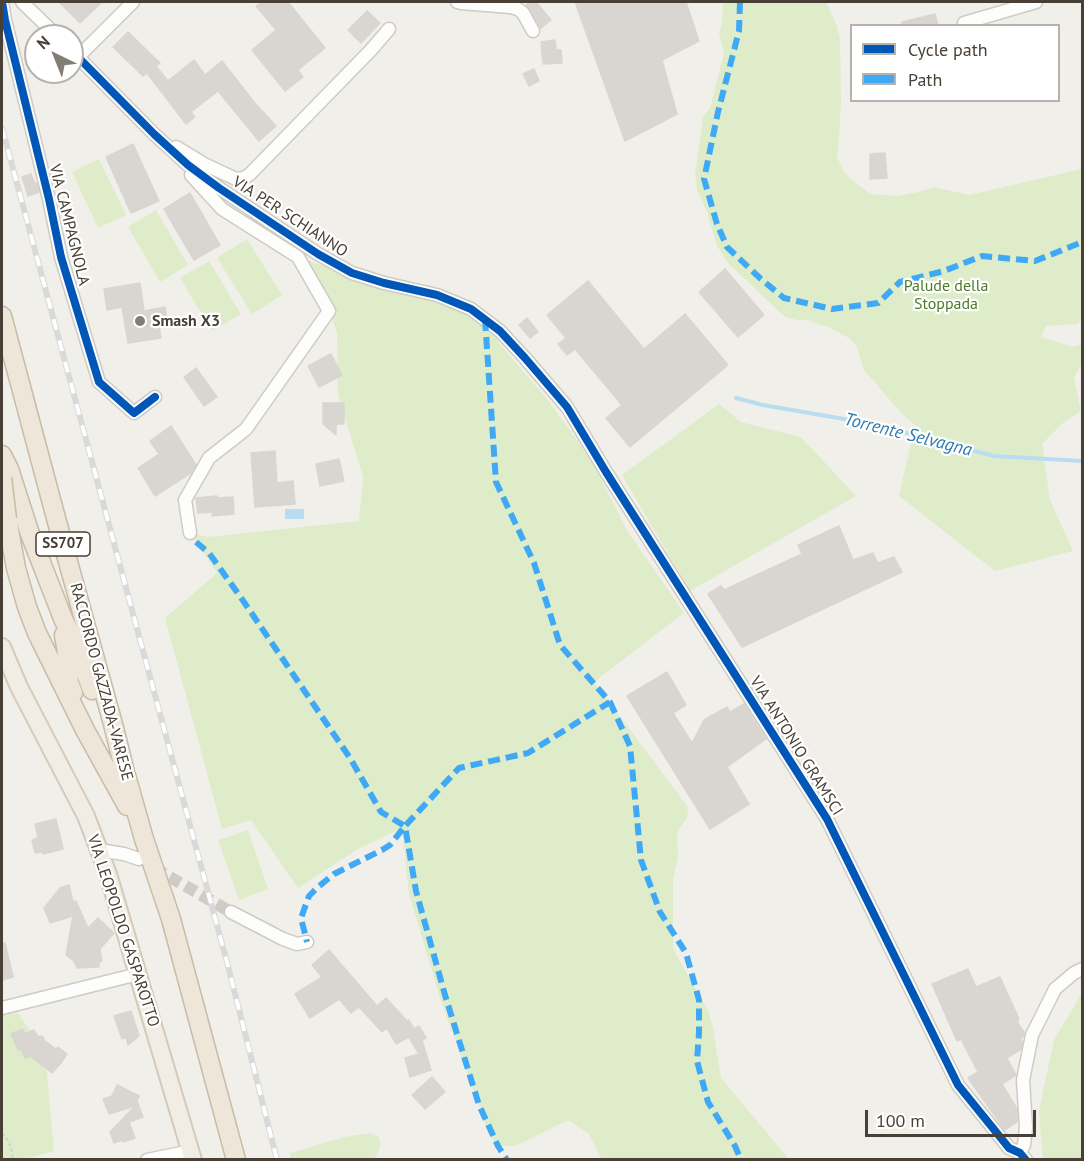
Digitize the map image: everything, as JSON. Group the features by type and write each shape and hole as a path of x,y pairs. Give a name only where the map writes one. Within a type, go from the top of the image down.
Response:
{"highway":[{"name":"RACCORDO GAZZADA-VARESE","path":"2,316 125,772 144,839 171,919 236,1160"},
{"name":"RACCORDO GAZZADA-VARESE","path":"3,464 7,519 27,607 37,633 85,730 144,839"},
{"path":"3,464 19,497 30,534 125,772"},
{"path":"3,495 30,534"},
{"path":"64,621 69,682 121,795"}],"main road":[{"name":"VIA LEOPOLDO GASPAROTTO","path":"2,647 19,687 86,816 108,874 192,1155"}],"street":[{"name":"VIA CAMPAGNOLA","path":"2,2 50,199 61,257 99,382 134,413 155,398"},
{"path":"22,2 45,24"},
{"path":"84,46 133,2"},
{"path":"457,2 518,9 524,13 533,31"},
{"path":"964,23 1036,2"},
{"path":"154,134 204,164 236,179 244,178 389,29"},
{"name":"VIA PER SCHIANNO","path":"84,63 188,165 211,183 318,254 352,273 437,295 471,309 500,331 567,407 606,472"},
{"path":"154,134 222,209 298,257 329,311 246,429 209,458 185,500 190,533"},
{"name":"VIA ANTONIO GRAMSCI","path":"606,472 827,819 958,1085 1009,1148 1023,1156"},
{"path":"99,850 124,854 139,860"},
{"path":"231,912 283,939 297,944 307,942"},
{"path":"1023,1156 1026,1127 1023,1080 1032,1035 1055,989 1082,969 1083,962"},
{"path":"2,1008 138,974"},
{"path":"147,1160 192,1155"}],"path":[{"path":"2,1134 11,1147 13,1160"}],"green space":[{"name":"Palude della Stoppada","path":"723,2 826,2 837,26 840,40 841,101 837,156 843,171 870,194 897,196 933,187 969,195 1082,169 1082,317 1078,324 1046,326 1041,337 1073,347 1082,344 1082,363 1074,377 1081,411 1063,423 1042,444 1050,500 1073,551 995,571 899,496 915,425 904,416 864,370 856,345 849,338 808,320 785,317 728,263 717,246 707,212 697,190 695,174 703,117 710,108 724,53 719,34"},
{"path":"99,159 126,215 98,228 72,172"},
{"path":"156,210 188,265 160,282 128,227"},
{"path":"247,239 282,295 252,314 217,258"},
{"path":"298,257 485,319 499,343 548,400 590,458 628,532 684,613 594,682 688,807 687,818 677,832 678,857 673,880 673,949 709,1012 721,1078 787,1159 601,1159 589,1134 568,1120 516,1146 498,1146 488,1133 441,1001 409,894 402,828 358,849 298,888 251,820 222,829 165,618 217,573 190,533 208,537 359,521 363,477 338,395 337,332 319,286"},
{"path":"209,261 241,314 212,331 180,278"},
{"path":"719,404 741,422 801,437 856,496 690,591 622,475"},
{"path":"248,830 268,889 239,900 218,840"},
{"path":"1082,993 1082,1159 1043,1159 1039,1111 1054,1040"},
{"path":"18,1013 45,1053 54,1151 24,1159 2,1160 2,1015"},
{"path":"370,1133 380,1139 380,1147 375,1159 290,1159 290,1153 344,1137"}],"water":[{"path":"285,509 304,509 304,519 285,519"}],"building":[{"path":"59,2 102,2 80,23"},
{"path":"262,2 288,2 325,48 298,70 303,77 285,91 252,50 276,30 256,6"},
{"path":"536,2 551,20 541,28 526,5"},
{"path":"575,2 686,2 699,41 662,60 677,114 625,141"},
{"path":"367,11 380,23 361,43 348,30"},
{"path":"935,14 938,24 902,24 902,22"},
{"path":"128,32 160,63 156,66 168,81 194,60 205,75 222,61 276,126 259,141 218,91 191,112 195,117 186,124 147,73 143,76 113,47"},
{"path":"555,40 556,50 561,50 562,63 543,64 541,42"},
{"path":"534,69 539,81 529,86 523,74"},
{"path":"133,144 159,201 131,213 106,157"},
{"path":"885,153 887,178 870,179 870,154"},
{"path":"31,174 35,184 37,183 39,192 28,196 22,177"},
{"path":"190,193 220,245 194,260 164,209"},
{"path":"725,269 764,315 738,337 699,292"},
{"path":"588,281 644,349 685,314 728,365 630,447 606,418 622,405 575,349 567,355 558,344 566,338 547,315"},
{"path":"140,283 144,311 165,307 168,326 159,328 161,338 128,343 122,307 107,310 104,289"},
{"path":"527,318 538,332 530,338 519,325"},
{"path":"331,354 342,375 319,387 308,366"},
{"path":"196,368 217,397 204,406 184,377"},
{"path":"323,403 344,403 344,424 336,424 336,435 323,424"},
{"path":"171,426 196,465 192,472 155,496 138,468 159,454 150,441"},
{"path":"275,451 277,483 293,481 295,504 255,507 251,453"},
{"path":"339,459 344,481 320,486 316,464"},
{"path":"217,496 217,498 233,497 234,514 212,516 213,512 198,513 196,498"},
{"path":"839,526 853,560 873,553 878,563 894,557 902,572 742,647 708,594 721,586 724,590 802,554 798,545"},
{"path":"667,672 686,705 673,713 692,743 704,720 727,707 730,712 744,704 766,739 727,767 749,804 710,829 627,696"},
{"path":"56,819 63,849 43,854 42,852 35,853 32,840 38,838 35,824"},
{"path":"69,885 73,902 76,901 88,928 98,918 114,933 100,949 102,961 99,962 99,967 77,968 74,961 66,955 73,916 50,923 44,908 60,888"},
{"path":"2,943 5,943 13,977 2,980"},
{"path":"329,950 377,1006 386,998 407,1021 409,1020 414,1029 419,1026 426,1038 422,1040 431,1070 410,1077 405,1058 419,1054 409,1037 396,1044 387,1028 382,1032 359,1007 351,1013 339,999 310,1018 295,994 322,977 312,965"},
{"path":"968,969 976,987 1000,977 1019,1019 1017,1022 1024,1032 1020,1039 1021,1049 1007,1058 1016,1075 1002,1084 1017,1109 1017,1122 1005,1130 968,1078 978,1072 961,1039 957,1041 932,984"},
{"path":"131,1011 139,1036 128,1045 126,1037 122,1039 114,1016"},
{"path":"22,1029 25,1034 34,1030 38,1037 42,1036 56,1049 58,1047 67,1054 52,1073 30,1056 25,1058 20,1048 18,1050 11,1034"},
{"path":"432,1077 445,1092 425,1109 412,1095"},
{"path":"117,1085 139,1096 137,1101 143,1117 129,1122 135,1138 114,1143 110,1132 135,1106 109,1114 103,1099 112,1096"}],"waterway":[{"name":"Torrente Selvagna","path":"736,398 763,405 873,424 994,456 1082,461"}],"tunnel":[{"path":"154,868 231,912"}],"railway":[{"path":"2,128 228,966 277,1160"}],"marked path":[{"path":"740,2 739,31 704,179 717,224 727,247 784,298 832,309 878,303 900,282 944,271 982,256 1035,261 1082,242"},
{"path":"485,319 496,482 534,563 560,645 610,702 528,753 459,768 405,826 416,891 445,995 479,1105 507,1160"},
{"path":"196,542 209,553 244,602 350,758 381,812 405,826 390,845 334,874 309,896 301,918 307,942"},
{"path":"610,702 630,746 641,860 660,912 686,953 699,1000 697,1061 708,1102 741,1160"}],"cycle path":[{"path":"2,2 61,257 99,382 134,413 155,397"},
{"path":"84,63 154,134 188,165 219,188 318,254 352,273 437,295 471,309 500,331 525,358 567,407 827,819 958,1085 1009,1148 1020,1153 1026,1160"}],"place":[{"name":"Smash X3","path":"140,321"}]}
